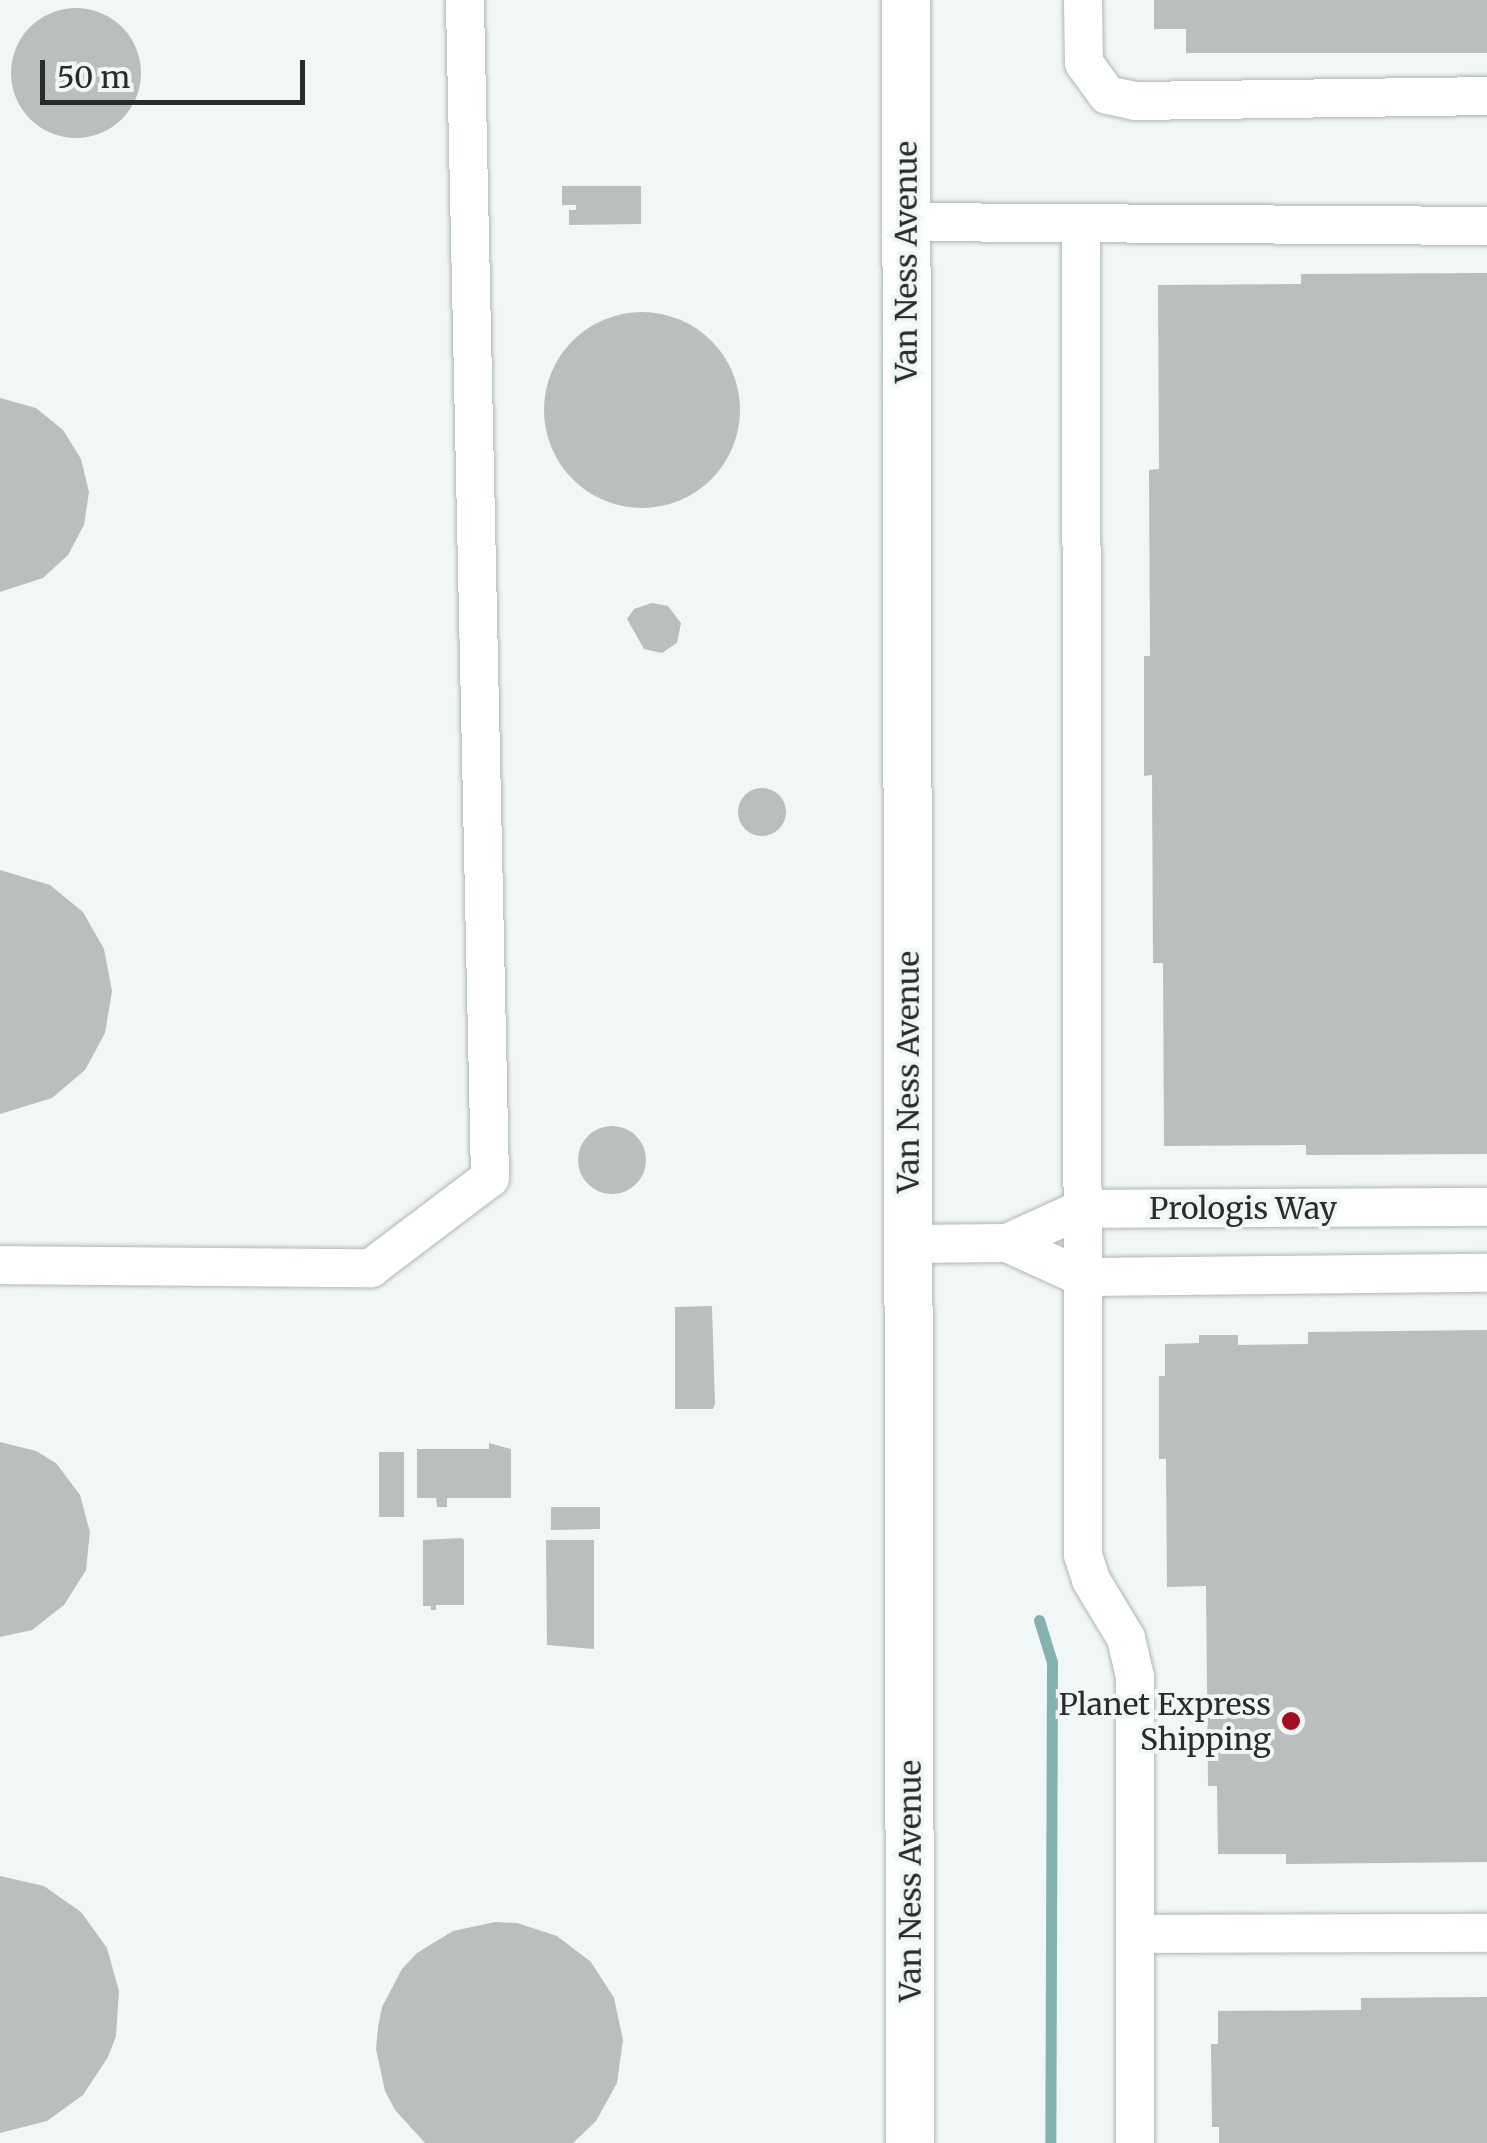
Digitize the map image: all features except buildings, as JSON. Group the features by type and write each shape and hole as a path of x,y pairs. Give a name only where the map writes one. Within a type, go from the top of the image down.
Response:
{"main road":[{"name":"Van Ness Avenue","path":"906,0 910,2143"}],"street":[{"path":"0,1266 371,1268 490,1178 465,0"},
{"path":"1083,0 1084,63 1107,96 1135,101 1487,96"},
{"path":"906,222 1487,226"},
{"path":"1081,223 1083,1555 1090,1580 1126,1638 1136,1677 1136,2143"},
{"name":"Prologis Way","path":"908,1244 1007,1243 1082,1209 1487,1207"},
{"name":"Prologis Way","path":"1007,1243 1082,1277 1487,1274"},
{"path":"1136,1934 1487,1932"}],"waterway":[{"path":"1039,1620 1052,1662 1050,2143"}],"place":[{"name":"Planet Express Shipping","path":"1291,1721"}]}
